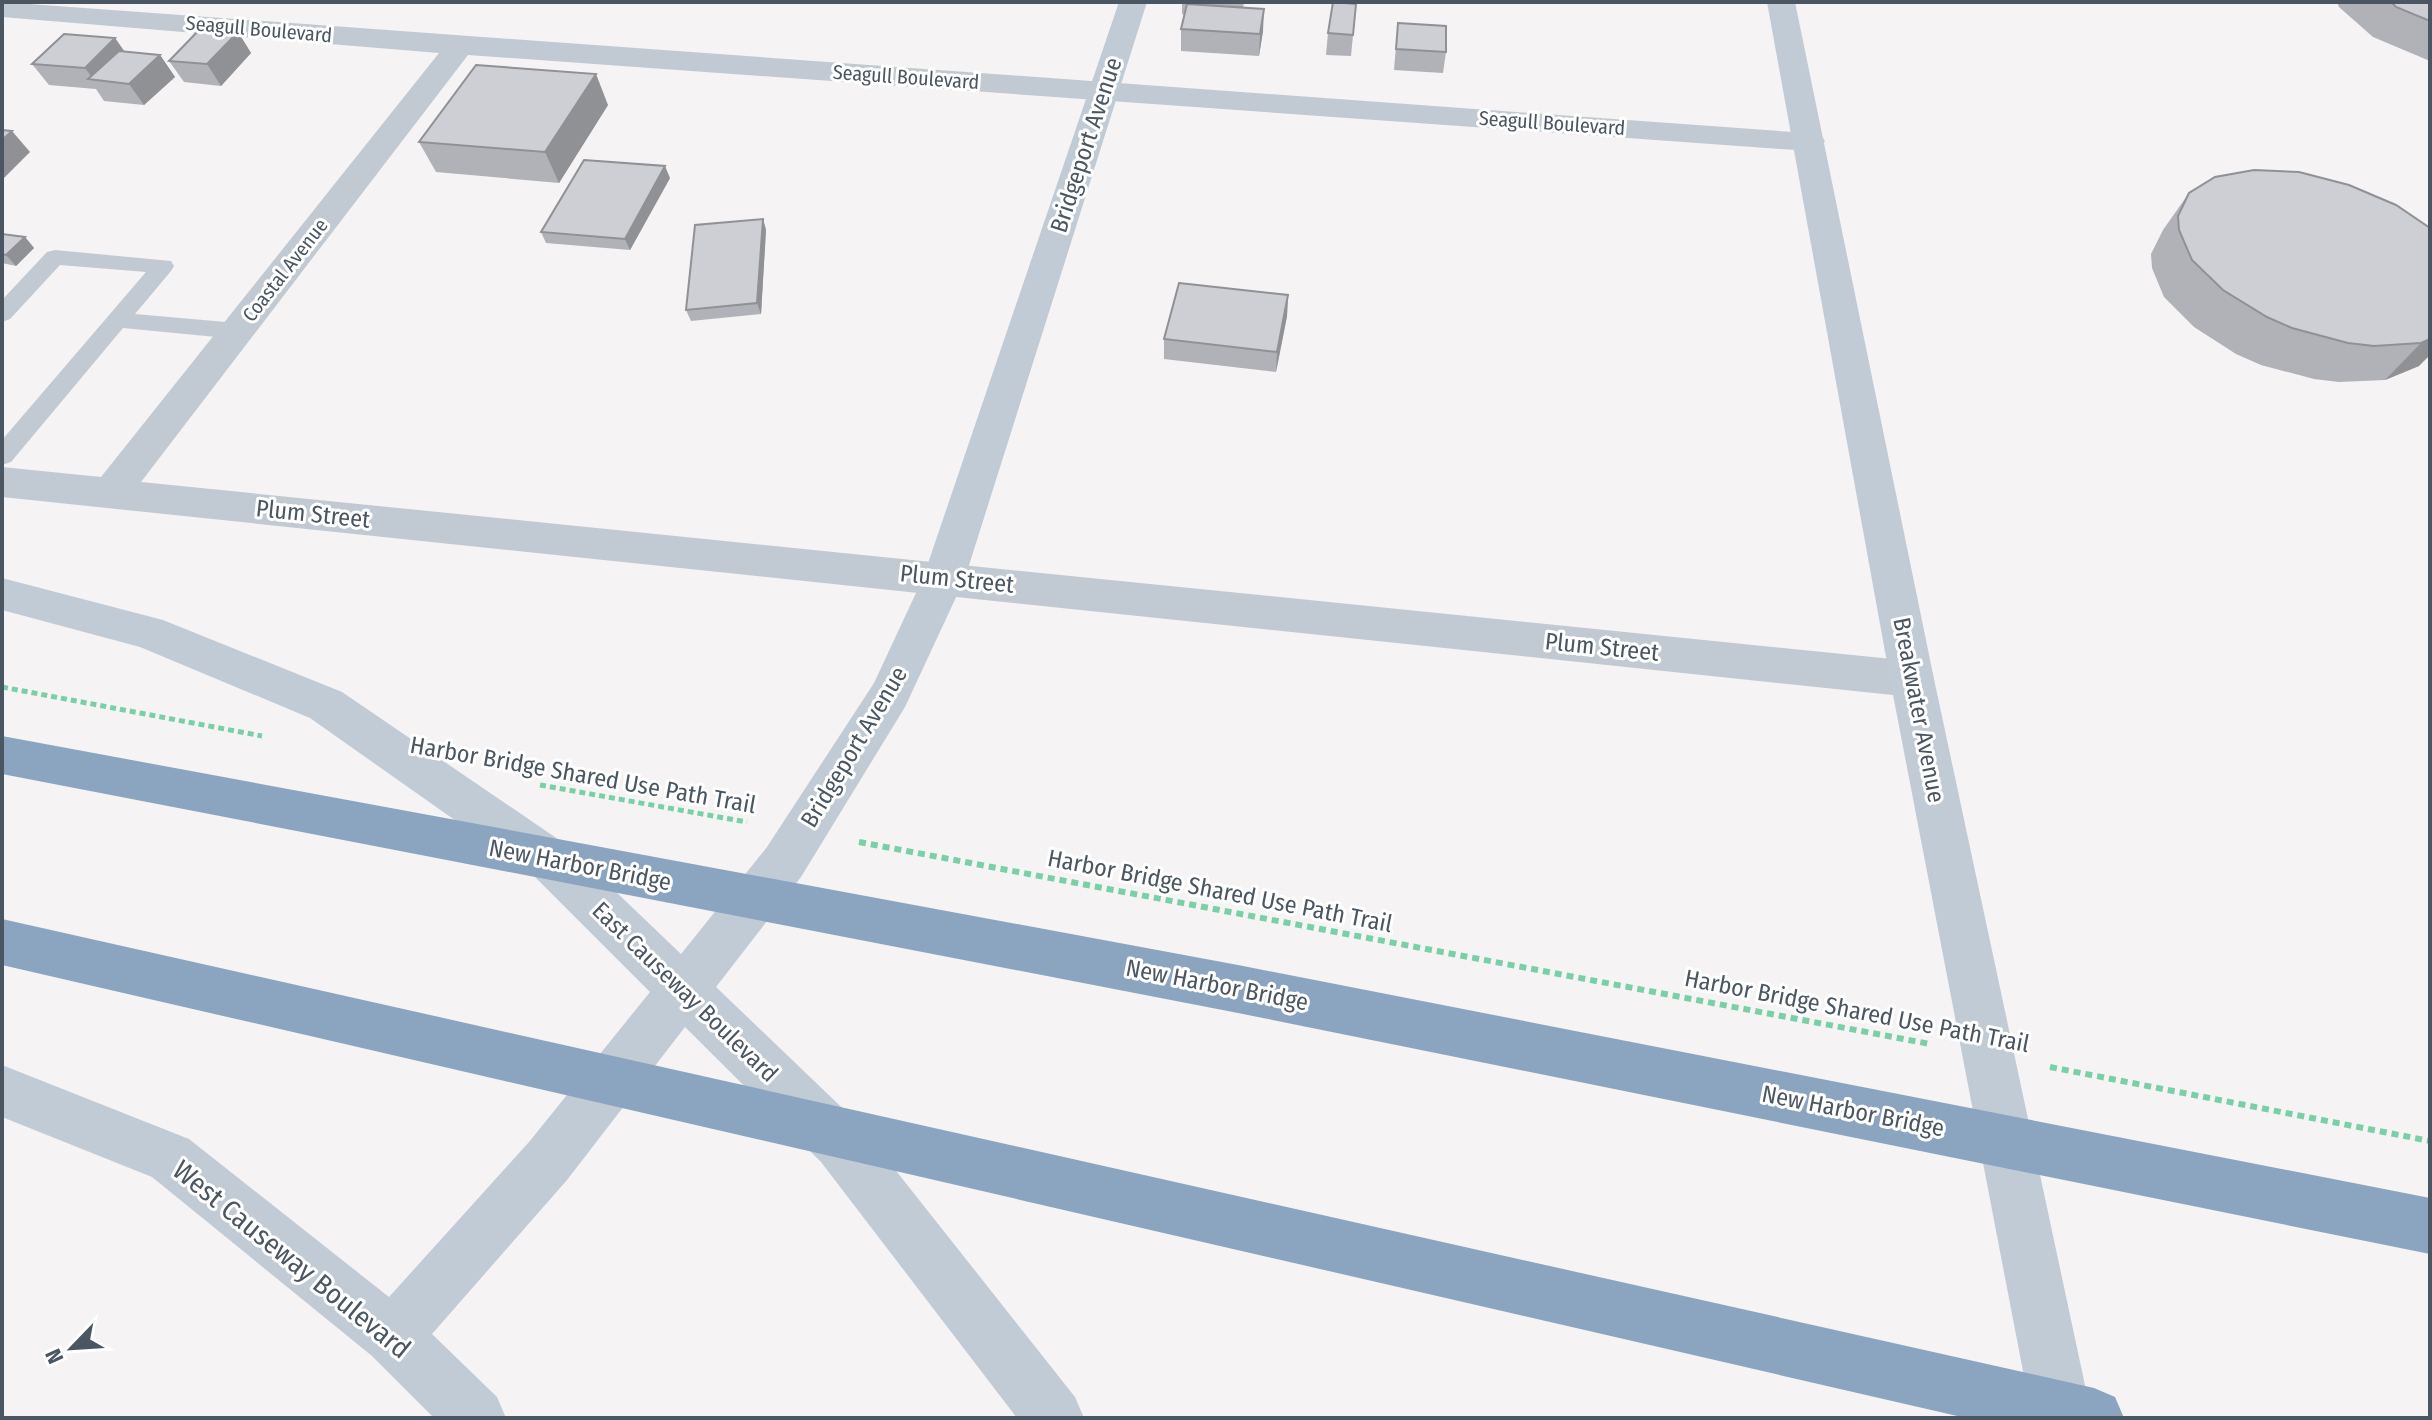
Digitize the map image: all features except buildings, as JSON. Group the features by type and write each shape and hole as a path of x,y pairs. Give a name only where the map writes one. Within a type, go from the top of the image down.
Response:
{"highway":[{"name":"New Harbor Bridge","path":"2,755 1253,992 2430,1226"},
{"path":"2,942 2094,1418"}],"street":[{"name":"Bridgeport Avenue","path":"392,1336 548,1161 784,862 890,694 944,578 1133,2"},
{"name":"Breakwater Avenue","path":"1781,2 1912,679 2062,1418"},
{"name":"Seagull Boulevard","path":"2,8 460,46 1809,141"},
{"name":"Coastal Avenue","path":"110,494 460,46"},
{"name":"Plum Street","path":"2,482 1912,679"},
{"name":"East Causeway Boulevard","path":"2,594 148,632 326,705 551,861 840,1143 1054,1418"},
{"name":"West Causeway Boulevard","path":"2,1091 170,1158 392,1336 476,1418"}],"lane":[{"path":"2,314 55,257 163,266 2,456"},
{"path":"117,320 237,331"}],"path":[{"path":"2,687 278,739"},
{"name":"Harbor Bridge Shared Use Path Trail","path":"526,783 759,824"},
{"name":"Harbor Bridge Shared Use Path Trail","path":"852,841 1945,1047"},
{"name":"Harbor Bridge Shared Use Path Trail","path":"2038,1065 2430,1141"}]}
